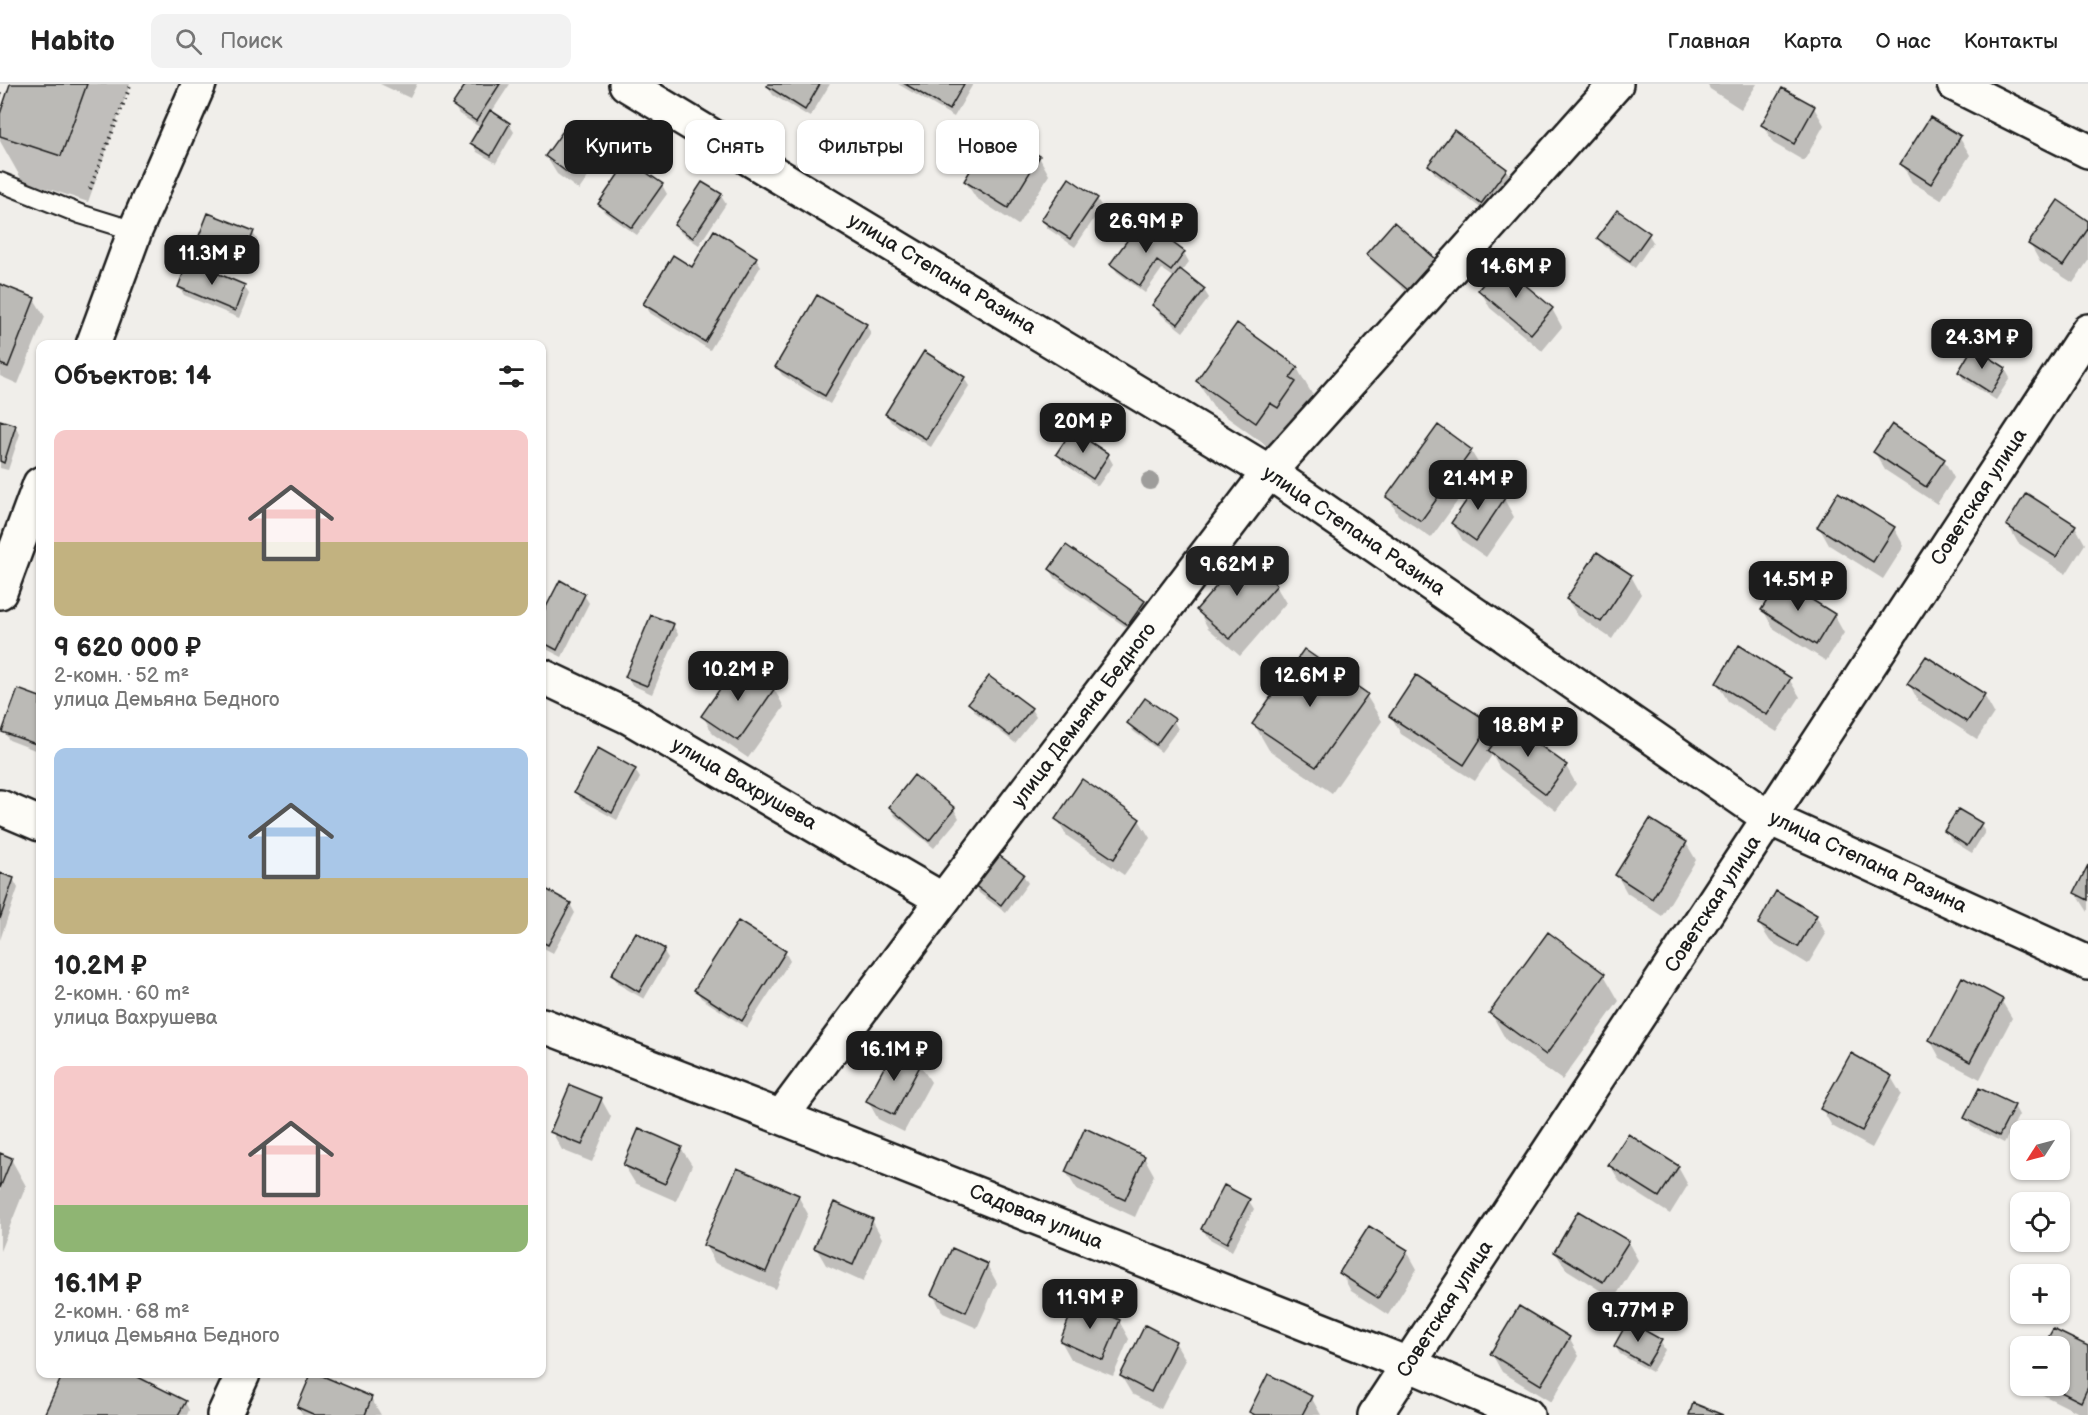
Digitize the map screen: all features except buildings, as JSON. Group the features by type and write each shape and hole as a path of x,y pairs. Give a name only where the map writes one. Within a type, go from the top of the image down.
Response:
{"street":[{"path":"95,340 135,231 199,84"},
{"name":"улица Степана Разина","path":"626,84 1269,472 1769,818 2088,963"},
{"name":"улица Демьяна Бедного","path":"781,1117 1269,472 1616,84"},
{"path":"1954,84 2088,151"},
{"name":"Советская улица","path":"1375,1415 2088,331"},
{"path":"0,592 36,495"},
{"name":"улица Вахрушева","path":"546,678 630,717 943,900"},
{"path":"0,807 36,822"},
{"name":"Садовая улица","path":"546,1027 1408,1364 1527,1415"},
{"path":"224,1415 241,1378"}],"lane":[{"path":"0,182 80,214 135,231"}],"path":[{"path":"80,214 131,84"},
{"path":"0,94 6,96"}]}
